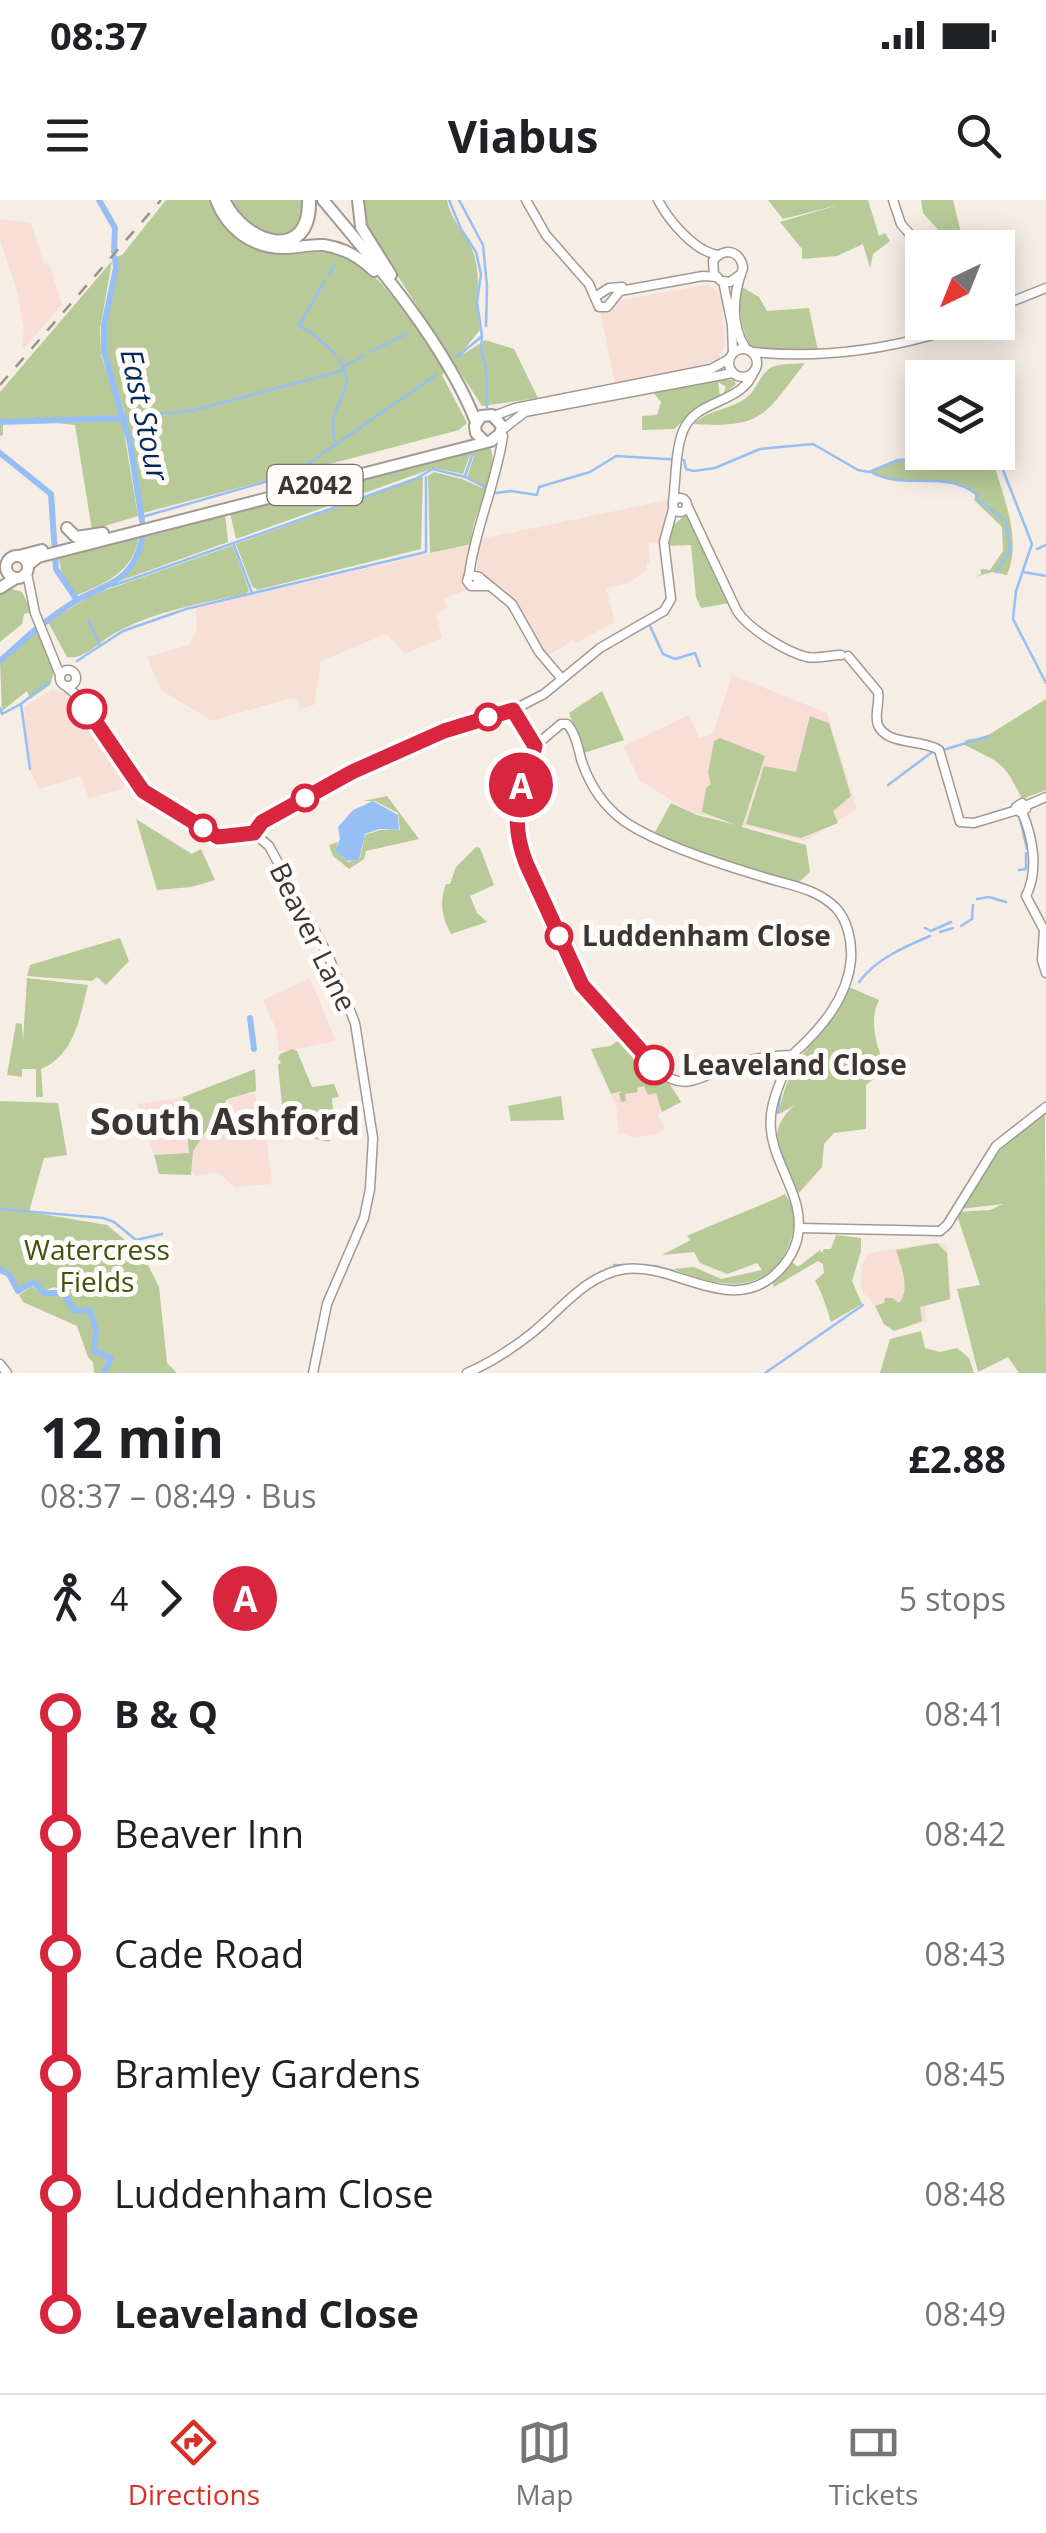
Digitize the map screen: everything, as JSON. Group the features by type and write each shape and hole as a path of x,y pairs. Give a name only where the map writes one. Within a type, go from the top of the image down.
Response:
{"highway":[{"path":"220,200 250,235 272,241 298,234 309,214 309,200"}],"main road":[{"path":"220,200 224,217 251,241 283,248 322,245 348,253 368,265 405,305"},
{"path":"327,200 450,372 475,426 486,441 495,440 501,432 500,422 474,404 361,227 358,200"},
{"path":"327,200 399,286"},
{"path":"475,426 492,415"},
{"name":"A2042","path":"12,578 36,558 103,533 438,448 467,437 475,426"},
{"name":"A2042","path":"19,556 486,441"},
{"path":"67,528 76,537 103,533"},
{"path":"12,578 8,561 19,556"},
{"path":"12,578 19,556"}],"street":[{"path":"526,200 546,235 589,284 610,300"},
{"path":"658,200 671,221 713,254 734,336 731,356 741,386 732,396"},
{"path":"894,200 907,230"},
{"path":"713,254 728,251 738,255 742,263 734,306 739,336 756,368 748,386 692,419 682,432 676,485 680,506 695,519 737,611 755,628 804,656 844,655 878,692 880,729 937,748 963,824 1021,809 1046,796"},
{"path":"716,273 620,291 602,308 595,303 609,288 716,273 735,280 740,274"},
{"path":"1015,301 1046,288"},
{"path":"492,415 702,372 749,351 774,356 866,350 917,340"},
{"path":"562,678 539,652 512,604 475,578 471,560 498,462 501,432 524,412 736,374 756,368 774,356"},
{"path":"486,441 494,447 498,462"},
{"path":"64,673 60,682 70,684 132,782 218,837 254,833 262,822 352,772 444,731 513,710 556,687 600,648 667,608 671,599 664,542 680,506"},
{"path":"12,578 29,594 57,663 64,673 75,675 70,684"},
{"path":"12,578 16,586 29,594"},
{"path":"513,710 535,746"},
{"path":"467,1373 534,1331 585,1286 613,1272 655,1271 728,1290 762,1284 791,1256 799,1228 797,1203 778,1160 770,1123 773,1097 788,1057 822,1026 845,982 852,947 842,917 831,904 802,886 650,836 626,822 596,793 571,726 564,723 549,732 535,746 520,789 516,812 519,844 576,976 589,994 659,1071 674,1080 693,1082 728,1066 779,1054 788,1057"},
{"path":"1021,809 1034,856 1026,896 1044,930 1042,960 1046,973"},
{"name":"Beaver Lane","path":"254,833 269,846 328,955 356,1024 373,1138 370,1189 361,1226 327,1304 313,1373"},
{"path":"799,1228 934,1232 944,1228 1000,1142 1046,1106"},
{"path":"493,1360 500,1373"},
{"path":"0,1364 8,1373"}],"shaded area":[{"path":"0,219 31,223 62,305 22,350 24,327 0,239"},
{"path":"709,284 721,297 725,345 718,361 615,384 600,310 613,302"},
{"path":"668,500 661,541 648,543 647,570 629,583 606,588 615,622 546,657 517,604 477,570 480,539"},
{"path":"472,544 463,581 470,589 444,598 447,609 436,613 442,638 405,654 386,634 321,661 314,705 300,709 297,698 287,699 212,721 161,690 147,657 189,645 197,630 196,608"},
{"path":"732,675 827,713 857,809 805,841 691,812 639,780 624,746 689,715 699,738 713,734"},
{"path":"52,690 72,694 94,725 106,754 114,753 126,781 123,788 89,799 81,776 39,789 29,768 24,707"},
{"path":"310,978 336,1041 279,1052 276,1029 263,1000"},
{"path":"620,1039 670,1083 681,1102 658,1114 665,1130 656,1134 633,1138 623,1132 619,1134 607,1079 599,1072 591,1049"},
{"path":"255,1093 266,1133 272,1184 235,1187 217,1172 195,1176 190,1169 193,1151 227,1099"},
{"path":"183,1097 189,1153 154,1155 141,1129 138,1104"},
{"path":"947,1243 951,1299 925,1307 926,1322 894,1331 884,1324 879,1310 861,1290 862,1265 867,1254"}],"green space":[{"path":"166,200 215,200 239,237 320,247 359,262 387,290 426,342 445,372 442,375 467,423 459,430 143,513 124,410 104,348 116,257 122,255"},
{"path":"229,200 305,200 306,206 296,231 285,236 254,232"},
{"path":"363,200 447,200 473,250 477,267 480,330 462,352 485,340 514,349 538,398 482,406 366,227 361,213"},
{"path":"768,200 868,200 879,236 885,233 890,241 873,254 870,268 863,244 837,256 802,259 802,249 780,222 838,205 783,219"},
{"path":"921,200 953,200 960,230 938,230 923,213"},
{"path":"112,261 100,329 101,355 121,415 138,516 92,530 75,425 29,420 3,424 0,436 0,392"},
{"path":"742,287 759,297 767,311 809,308 818,351 773,353 751,347 741,318"},
{"path":"805,363 761,414 735,424 694,424 746,398 772,367"},
{"path":"718,379 734,380 736,384 723,395 726,387 718,382 720,397 697,408 674,429 642,430 642,416 657,415 661,402 652,391"},
{"path":"485,446 491,449 493,461 472,544 430,553 428,476 434,472 482,488 467,477 474,456 470,455 463,474 434,468 236,539 230,513"},
{"path":"905,460 905,470 996,470 1012,531 1007,575 992,572 975,577 981,569 990,570 1003,551 1002,527 974,500 976,494 950,483 895,480 869,472"},
{"path":"423,476 421,549 257,590 252,586 236,544"},
{"path":"225,514 228,542 120,581 132,567 144,534"},
{"path":"684,516 690,517 730,603 701,608 696,597 691,545 667,546 671,527"},
{"path":"139,535 125,567 108,580 77,595 63,578 58,556"},
{"path":"233,546 249,590 246,594 146,619 74,657 67,657 48,622 92,595"},
{"path":"12,589 22,592 32,612 24,614 22,624 0,642 0,593"},
{"path":"37,629 55,669 50,685 30,699 27,691 2,711 0,662"},
{"path":"602,691 624,740 584,753 569,713"},
{"path":"1046,699 1046,790 1022,799 999,764 963,744 987,736"},
{"path":"810,716 829,723 851,796 833,811 838,823 801,838 746,824 764,766 796,772"},
{"path":"720,738 765,756 742,827 806,845 810,872 798,883 773,878 654,834 671,803 697,815 736,825 702,812 706,788 711,784 708,773 714,741"},
{"path":"387,796 419,839 366,851 364,859 349,869 333,856 329,845 338,842 335,851 348,862 360,859 365,835 400,830 398,813 375,801 363,801"},
{"path":"136,819 192,854 201,849 215,880 157,890"},
{"path":"476,847 480,848 494,885 470,896 477,913 487,922 451,934 442,909 446,884 450,884 456,867"},
{"path":"120,938 129,961 106,985 97,977 92,981 27,976 30,965"},
{"path":"27,978 88,985 69,1044 41,1069 43,1097 36,1097 36,1069 22,1069 22,1077 7,1075 16,1023 22,1024 23,1041"},
{"path":"849,987 879,1000 874,1026 886,1069 866,1085 866,1129 834,1133 824,1144 822,1167 797,1195 777,1137 779,1126 795,1105 779,1114 782,1099 802,1059 796,1062 836,1014"},
{"path":"620,1039 654,1067 681,1102 662,1112 656,1093 648,1095 644,1086 637,1088 638,1092 625,1094 626,1101 621,1102 622,1091 611,1094 591,1049 611,1046"},
{"path":"292,1049 297,1051 312,1087 334,1084 339,1097 332,1098 334,1123 329,1124 330,1142 306,1137 302,1132 285,1134 278,1059"},
{"path":"255,1069 256,1091 227,1099 193,1151 191,1175 159,1174 154,1155 189,1153 183,1097"},
{"path":"561,1096 564,1120 511,1121 508,1106"},
{"name":"Watercress Fields","path":"0,1101 58,1103 67,1155 44,1158 29,1212 107,1225 143,1255 159,1287 167,1363 177,1373 106,1373 112,1356 95,1350 99,1331 90,1308 75,1308 64,1290 54,1287 44,1291 32,1279 18,1289 12,1274 0,1268"},
{"path":"1045,1112 1046,1373 1019,1373 1008,1357 978,1372 957,1289 980,1285 956,1212 990,1210 1003,1204 960,1209 1007,1140"},
{"path":"785,1194 794,1216 791,1239 771,1271 757,1279 726,1284 673,1269 694,1267 721,1279 762,1270 757,1263 727,1274 700,1263 694,1252 662,1255 691,1240 687,1236"},
{"path":"836,1235 861,1238 852,1281 862,1304 831,1322 815,1281 824,1273 823,1264 818,1261 774,1287 772,1282 792,1262 798,1267 820,1250 822,1253 831,1249"},
{"path":"937,1243 947,1253 950,1299 920,1307 922,1321 894,1331 884,1324 875,1306 884,1303 885,1298 899,1303 903,1297 904,1277 896,1250"},
{"path":"32,1286 44,1296 63,1296 74,1313 88,1312 94,1330 93,1353 107,1358 102,1373 94,1373 77,1326 23,1302 19,1295"},
{"path":"921,1331 925,1348 940,1352 957,1348 969,1358 974,1373 880,1373 890,1339"}],"water":[{"path":"373,801 398,815 399,830 379,829 365,834 359,860 347,861 335,851 340,839 338,827 353,810"}],"waterway":[{"name":"East Stour","path":"99,200 115,228 114,252"},
{"path":"449,200 476,252 481,274 477,302 487,407"},
{"path":"459,200 483,245 486,326"},
{"name":"East Stour","path":"115,258 104,325 104,352 130,443 142,521"},
{"path":"329,275 334,266"},
{"path":"325,280 299,326 335,354"},
{"path":"370,352 406,334"},
{"path":"457,357 481,337"},
{"path":"345,366 365,355"},
{"path":"335,441 334,416 347,381 339,359"},
{"path":"125,418 195,410 345,370"},
{"path":"142,517 293,474 436,375"},
{"path":"0,422 125,418"},
{"path":"112,586 415,479 433,469 465,477 496,493 537,495 539,487 590,472 616,456 684,460 686,469 694,471 715,468 760,449 813,444 858,470 869,472 905,460"},
{"path":"465,476 474,450"},
{"path":"0,453 51,494 56,569 77,600"},
{"path":"1003,470 1032,544 1016,591 1013,619 1046,683"},
{"path":"871,472 896,480 951,483 976,494 979,501 1006,521 1010,551 996,572"},
{"path":"77,661 123,631 186,609 426,552 426,477"},
{"name":"East Stour","path":"43,624 124,574 136,558 143,534"},
{"path":"234,545 252,593"},
{"path":"1037,549 1046,545"},
{"path":"1023,572 1046,576"},
{"path":"88,619 99,644"},
{"path":"650,626 663,654 675,659 695,653 700,666"},
{"name":"East Stour","path":"0,661 37,628"},
{"path":"0,708 2,714 21,704 50,681"},
{"path":"21,704 30,769"},
{"path":"943,750 989,736"},
{"path":"888,785 935,750"},
{"path":"1020,819 1027,849"},
{"path":"1019,870 1026,869 1026,853"},
{"path":"977,899 989,897 1006,902"},
{"path":"961,926 972,919 973,905"},
{"path":"925,928 931,931 951,922"},
{"path":"940,932 953,928"},
{"path":"859,982 882,960 930,936"},
{"path":"250,1018 254,1049"},
{"path":"786,1076 795,1061"},
{"path":"778,1113 781,1090"},
{"path":"0,1209 103,1218 136,1240 162,1234"},
{"path":"614,1265 653,1266"},
{"path":"655,1266 673,1271"},
{"path":"0,1270 9,1274 18,1291 33,1282 44,1293 63,1293 74,1310 90,1311 96,1330 94,1351 111,1358 104,1373"},
{"path":"765,1373 863,1305"}],"railway":[{"path":"0,385 161,200"}],"bus line":[{"name":"A","path":"87,709 143,791 222,838 254,833 262,822 329,783 424,739 513,710 535,746 520,786 516,812 519,844 526,863 576,976 654,1065"}],"place":[{"name":"Luddenham Close","path":"559,936"},
{"name":"Leaveland Close","path":"654,1065"}],"district":[{"name":"South Ashford","path":"225,1122"}]}
